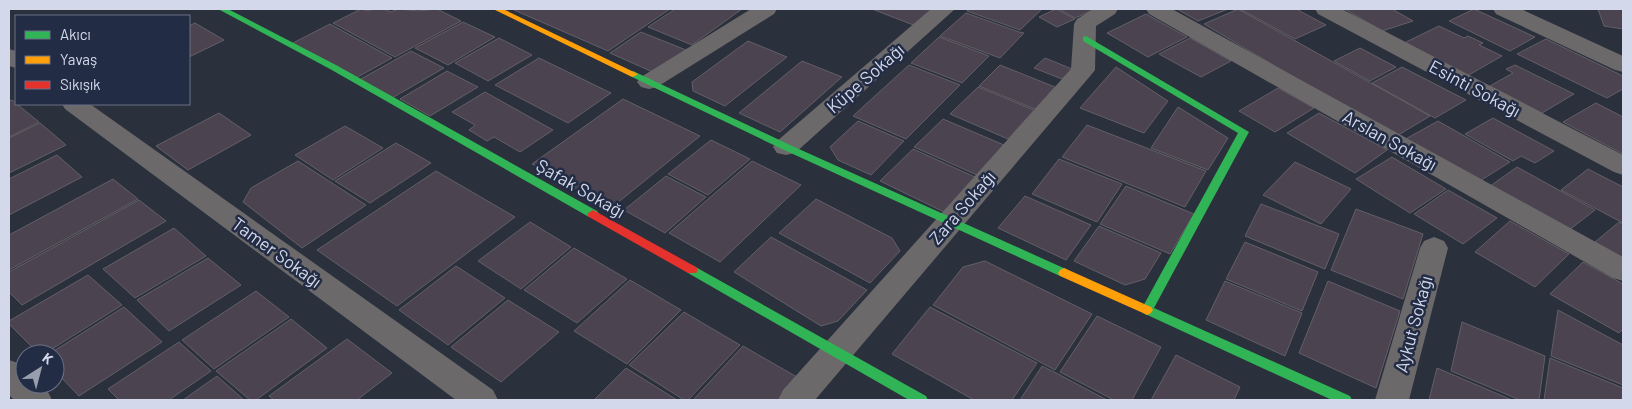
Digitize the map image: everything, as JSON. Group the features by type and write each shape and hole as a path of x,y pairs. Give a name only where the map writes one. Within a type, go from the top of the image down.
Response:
{"street":[{"name":"Şafak Sokağı","path":"222,9 334,67 921,400"},
{"path":"497,9 786,147 1345,400"},
{"path":"649,82 766,9"},
{"name":"Küpe Sokağı","path":"786,147 944,9"},
{"name":"Zara Sokağı","path":"794,400 1083,70 1086,24 1107,9"},
{"name":"Arslan Sokağı","path":"1157,9 1623,270"},
{"name":"Esinti Sokağı","path":"1326,9 1623,166"},
{"path":"1504,9 1623,65"},
{"path":"1086,39 1244,132 1147,310"},
{"name":"Tamer Sokağı","path":"75,105 480,400"},
{"name":"Aykut Sokağı","path":"1392,400 1434,248"},
{"path":"9,374 35,400"}],"building":[{"path":"361,9 368,11 384,9 391,12 398,9 418,11 437,9 461,21 395,57 333,23"},
{"path":"670,9 608,51 514,10"},
{"path":"675,9 742,9 692,45 648,27"},
{"path":"872,9 936,9 916,26"},
{"path":"970,9 1042,9 1020,30 967,11"},
{"path":"1056,9 1075,19 1057,27 1039,17"},
{"path":"1059,9 1095,9 1075,18"},
{"path":"1177,9 1228,9 1198,21"},
{"path":"1238,9 1430,116 1395,137 1204,24"},
{"path":"1240,9 1296,9 1326,25 1295,39"},
{"path":"1345,9 1392,9 1413,21 1382,31"},
{"path":"1474,9 1535,37 1510,51 1449,21"},
{"path":"1598,9 1623,9 1623,29 1604,26"},
{"path":"966,13 1024,33 1000,58 940,36"},
{"path":"1146,14 1187,37 1148,57 1107,33"},
{"path":"463,22 495,37 448,65 415,48"},
{"path":"195,23 224,40 190,57 190,26"},
{"path":"330,24 392,58 356,78 293,43"},
{"path":"1439,26 1464,38 1468,36 1483,43 1479,45 1502,56 1467,76 1404,43"},
{"path":"641,32 686,50 655,73 610,53"},
{"path":"939,37 989,56 962,83 911,63"},
{"path":"499,38 532,55 488,81 455,63"},
{"path":"1190,38 1231,61 1201,77 1159,54"},
{"path":"1546,39 1623,76 1623,89 1607,98 1517,54"},
{"path":"748,41 787,57 725,106 693,91 692,82"},
{"path":"1360,48 1396,67 1370,81 1334,61"},
{"path":"411,51 444,68 392,98 359,80"},
{"path":"539,58 611,93 568,123 495,85"},
{"path":"1045,58 1072,69 1062,79 1034,68"},
{"path":"802,61 842,77 780,132 739,113"},
{"path":"909,65 960,85 906,139 853,116"},
{"path":"1000,65 1055,87 1035,109 979,86"},
{"path":"1515,65 1574,94 1542,113 1490,86 1513,73 1506,69"},
{"path":"1116,67 1168,101 1144,133 1080,108"},
{"path":"1402,67 1466,100 1435,118 1372,83"},
{"path":"447,71 478,87 430,116 400,99"},
{"path":"978,87 1034,110 1008,139 950,114"},
{"path":"1278,88 1314,108 1275,132 1239,111"},
{"path":"485,92 553,130 520,152 494,137 487,141 469,130 475,125 452,112"},
{"path":"623,99 700,136 611,208 532,164"},
{"path":"12,100 15,105 18,105 39,122 9,137 9,101"},
{"path":"1596,103 1623,117 1623,154 1563,122"},
{"path":"1178,107 1228,138 1208,170 1151,148"},
{"path":"219,113 251,135 188,170 156,146"},
{"path":"1319,113 1387,150 1355,173 1287,133"},
{"path":"1493,118 1554,151 1535,163 1521,156 1513,161 1465,134"},
{"path":"943,119 1004,145 977,175 914,147"},
{"path":"858,121 904,141 871,175 838,160 830,147"},
{"path":"1438,121 1510,162 1475,184 1402,141"},
{"path":"40,123 66,145 9,173 9,138"},
{"path":"1087,125 1206,171 1185,207 1062,157"},
{"path":"345,126 383,148 333,180 295,155"},
{"path":"711,140 750,159 708,195 668,174"},
{"path":"396,143 431,163 370,203 335,181"},
{"path":"913,149 975,177 944,212 880,181"},
{"path":"57,155 82,177 9,215 9,179"},
{"path":"1392,157 1446,189 1410,213 1356,179"},
{"path":"1059,159 1122,184 1097,222 1032,194"},
{"path":"298,161 366,205 302,248 243,202 251,188"},
{"path":"752,161 801,185 720,262 669,233"},
{"path":"1295,162 1351,189 1321,224 1263,195"},
{"path":"1517,167 1595,210 1564,234 1486,189"},
{"path":"1588,169 1623,187 1623,223 1561,190"},
{"path":"436,171 515,217 397,306 317,250"},
{"path":"666,176 706,197 665,233 624,210"},
{"path":"113,179 138,199 9,270 9,235"},
{"path":"1126,186 1194,214 1170,254 1100,224"},
{"path":"1448,190 1497,218 1463,244 1414,214"},
{"path":"1025,196 1091,225 1066,260 998,228"},
{"path":"816,199 892,238 900,251 870,283 779,233"},
{"path":"139,200 166,221 22,305 9,292 9,272"},
{"path":"1261,204 1339,234 1325,269 1245,236"},
{"path":"1356,209 1423,234 1403,299 1331,270"},
{"path":"1510,221 1569,254 1535,287 1475,252"},
{"path":"530,222 571,247 521,289 478,261"},
{"path":"1619,222 1623,224 1623,258 1595,242"},
{"path":"1099,226 1161,253 1145,279 1125,285 1074,261"},
{"path":"174,228 206,256 135,298 103,269"},
{"path":"771,237 867,290 838,321 821,326 734,272"},
{"path":"1245,242 1318,272 1302,311 1226,279"},
{"path":"574,248 627,279 577,323 524,290"},
{"path":"208,258 241,285 169,331 137,300"},
{"path":"985,261 1092,314 1055,370 933,305 963,267"},
{"path":"1583,262 1623,284 1623,329 1619,333 1550,294"},
{"path":"456,266 505,298 448,345 399,310"},
{"path":"88,275 122,305 60,344 29,344 9,324 9,321"},
{"path":"630,280 681,310 627,364 574,331"},
{"path":"1225,281 1302,313 1285,356 1206,320"},
{"path":"1328,281 1400,311 1376,388 1299,353"},
{"path":"256,291 289,317 214,369 182,340"},
{"path":"508,300 559,332 501,382 451,347"},
{"path":"124,307 162,342 79,396 65,381 65,344"},
{"path":"930,307 1037,363 1012,400 974,400 892,354"},
{"path":"1558,310 1623,345 1623,385 1551,356"},
{"path":"684,312 740,345 688,400 684,400 629,365"},
{"path":"1097,316 1161,347 1132,400 1114,400 1060,372"},
{"path":"291,319 327,348 256,400 250,400 216,371"},
{"path":"1462,322 1545,356 1539,400 1520,400 1451,371"},
{"path":"347,339 392,373 357,400 274,400 269,396"},
{"path":"179,342 211,371 169,400 119,400 108,389"},
{"path":"743,346 802,380 785,400 693,400"},
{"path":"1176,355 1240,387 1234,400 1151,400"},
{"path":"1550,358 1623,388 1623,400 1544,400"},
{"path":"1042,366 1058,374 1107,400 1020,400"},
{"path":"626,368 677,400 594,400"},
{"path":"1437,368 1512,400 1429,400"},
{"path":"217,376 244,400 183,400"}],"traffic: fast":[{"path":"222,9 333,67 593,214"},
{"path":"1086,39 1244,132 1147,310 1345,400"},
{"path":"633,74 786,147 1064,273"},
{"path":"692,270 921,400"}],"traffic: slow":[{"path":"497,9 633,74"},
{"path":"1064,273 1147,310"}],"traffic: jam":[{"path":"593,214 692,270"}]}
